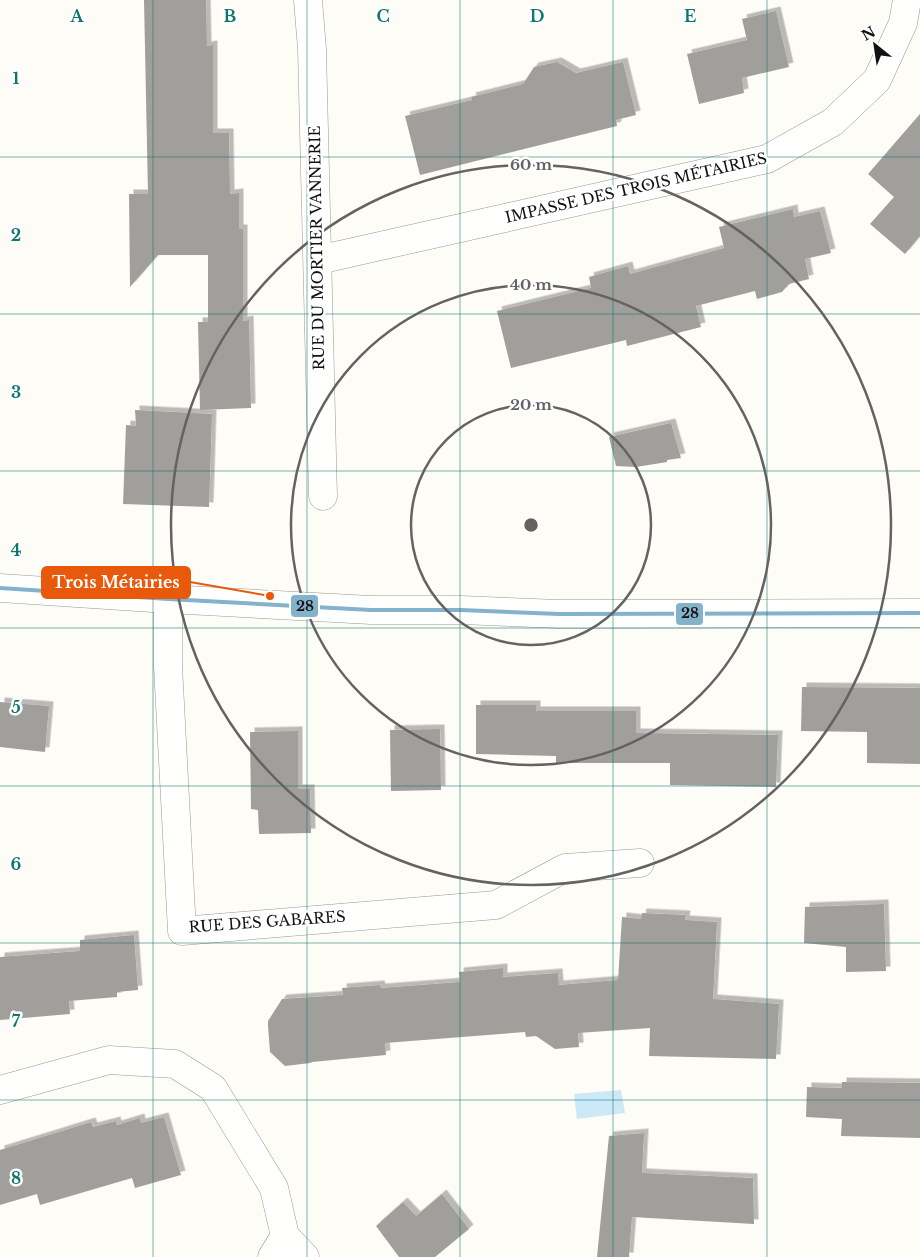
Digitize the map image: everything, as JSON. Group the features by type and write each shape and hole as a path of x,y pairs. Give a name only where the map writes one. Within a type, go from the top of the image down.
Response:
{"street":[{"name":"RUE DU MORTIER VANNERIE","path":"308,0 312,49 323,496"},
{"name":"IMPASSE DES TROIS MÉTAIRIES","path":"318,260 767,159 833,122 877,80 903,24 907,0"},
{"path":"0,588 371,610 461,610 559,614 920,613"},
{"name":"RUE DES GABARES","path":"168,599 168,666 182,931 496,905 565,868 640,863"},
{"path":"0,1090 109,1060 175,1064 213,1088 274,1188 278,1246 305,1257"}],"water":[{"path":"621,1090 625,1113 577,1119 574,1094"}],"building":[{"path":"144,0 206,0 207,46 213,45 213,133 229,133 230,194 239,193 239,229 243,229 243,321 249,320 251,408 200,410 198,322 208,322 208,255 158,255 130,287 129,194 148,194"},
{"path":"776,11 789,67 742,78 744,93 699,104 687,54 747,40 742,19"},
{"path":"557,62 576,73 623,62 636,115 616,120 617,126 420,175 405,116 472,100 471,97 523,84 534,67"},
{"path":"920,114 920,236 905,254 870,224 894,197 868,174"},
{"path":"793,209 794,217 820,211 831,253 805,259 809,279 789,284 782,292 757,299 755,291 696,306 701,327 627,346 626,340 511,368 497,311 591,288 589,277 628,266 630,274 724,248 719,227"},
{"path":"135,410 212,414 209,507 123,504 126,425 136,426"},
{"path":"671,423 681,458 636,467 616,466 609,437"},
{"path":"802,687 920,688 920,764 867,763 867,732 801,731"},
{"path":"0,702 49,706 45,752 0,747"},
{"path":"476,705 536,705 536,711 636,711 636,733 778,735 776,787 670,785 670,763 556,763 556,756 476,754"},
{"path":"440,729 441,790 391,791 390,730"},
{"path":"298,731 298,789 310,789 311,833 259,834 258,810 251,809 250,732"},
{"path":"884,904 886,971 846,972 846,947 804,943 805,907"},
{"path":"642,913 686,915 685,920 717,922 713,999 779,1004 776,1059 649,1056 650,1028 578,1033 579,1047 555,1049 536,1036 526,1037 525,1032 385,1043 386,1055 285,1066 270,1052 268,1021 282,999 343,995 342,988 380,985 381,988 460,982 459,972 503,968 503,977 558,973 559,985 618,980 622,917 641,919"},
{"path":"134,935 138,990 117,992 117,997 69,1001 70,1014 0,1020 0,957 80,951 80,940"},
{"path":"842,1082 920,1083 920,1138 841,1136 842,1119 806,1117 807,1087 842,1088"},
{"path":"164,1117 181,1175 135,1188 132,1178 40,1205 37,1194 0,1205 0,1150 91,1122 93,1127 116,1121 117,1125 140,1118 141,1123"},
{"path":"644,1133 642,1173 753,1178 754,1224 632,1217 629,1257 597,1257 609,1136"},
{"path":"442,1194 469,1229 435,1257 399,1257 376,1226 403,1202 416,1216"}],"transit line":[{"name":"28","path":"0,588 371,610 461,610 559,614 920,613"}],"place":[{"name":"Trois Métairies","path":"270,596"}]}
